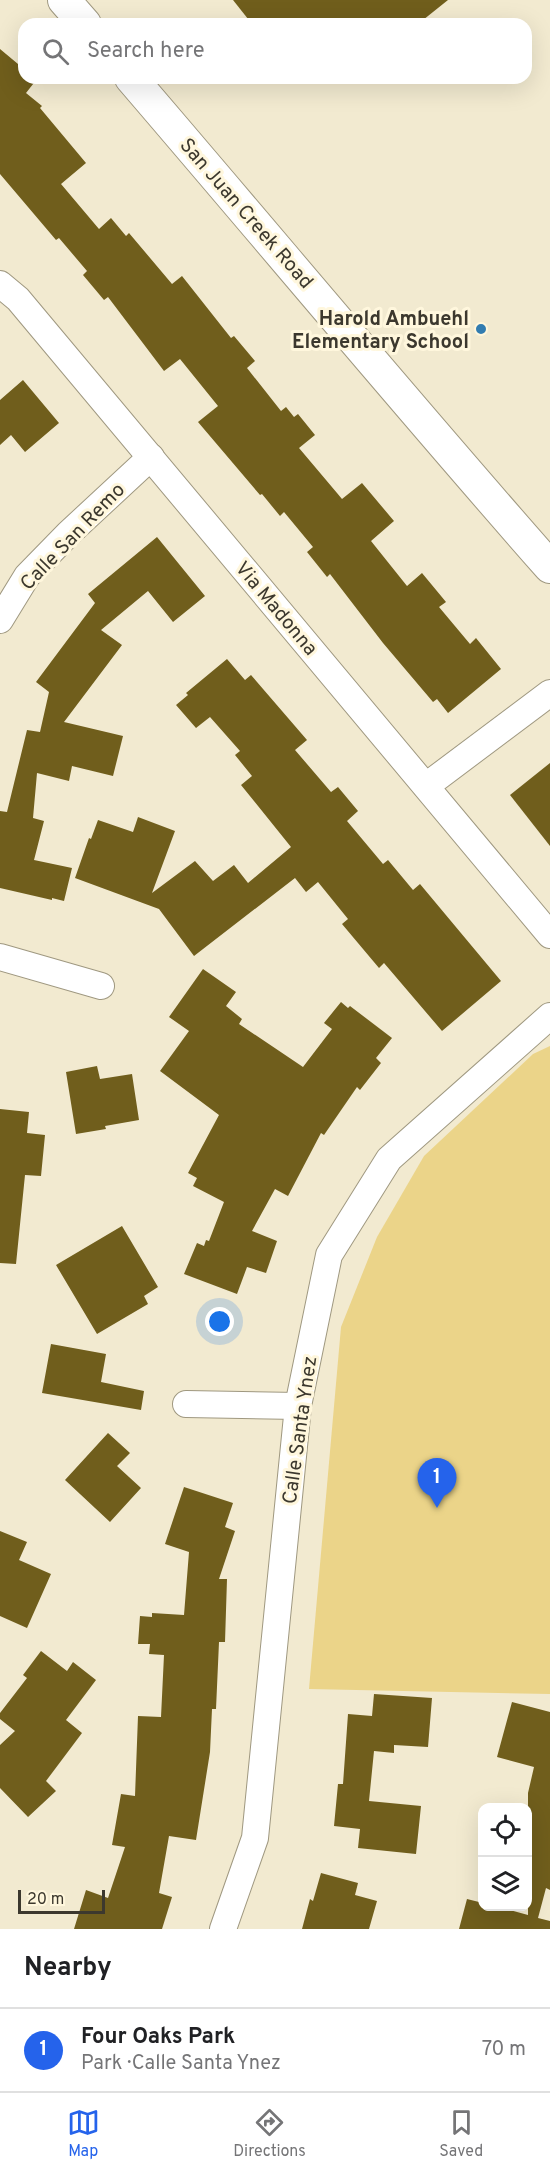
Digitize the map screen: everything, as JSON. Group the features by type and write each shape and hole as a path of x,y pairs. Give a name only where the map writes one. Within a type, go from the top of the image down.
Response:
{"street":[{"path":"64,0 80,18"},
{"name":"San Juan Creek Road","path":"136,84 299,273 455,460 550,567"},
{"name":"Via Madonna","path":"0,284 18,299 550,935"},
{"name":"Calle San Remo","path":"0,620 27,576 68,534 151,457"},
{"path":"426,786 550,693"},
{"path":"0,957 101,986"},
{"name":"Calle Santa Ynez","path":"223,1929 255,1838 298,1406 329,1255 389,1159 550,1016"},
{"path":"186,1404 298,1406"}],"shaded area":[{"path":"550,1046 550,1694 309,1689 341,1327 377,1237 424,1156 533,1054"}],"building":[{"path":"233,0 448,0 426,18 247,18"},
{"path":"0,49 18,64 18,84 33,84 26,93 42,106 40,108 86,163 61,184 99,229 111,218 126,236 129,233 172,284 182,276 231,338 234,336 255,361 247,368 281,411 286,407 294,417 298,414 315,435 299,448 342,499 362,483 394,521 371,541 407,586 422,573 446,602 439,607 470,644 476,638 501,669 448,713 437,699 433,702 383,643 330,574 327,577 307,552 313,547 284,512 280,516 198,422 218,406 180,359 164,371 108,297 104,300 83,275 87,271 59,238 56,240 0,174"},
{"path":"23,380 59,423 25,452 11,435 0,445 0,400"},
{"path":"157,537 205,596 173,622 148,591 101,630 122,645 64,722 123,736 113,776 72,766 69,781 37,773 33,818 44,821 34,860 72,868 64,901 0,888 0,811 7,812 27,730 40,732 49,692 36,682 95,603 88,594"},
{"path":"227,659 245,680 251,675 307,740 295,750 331,792 338,787 358,811 347,821 383,864 388,860 413,890 420,884 501,981 442,1031 384,963 379,968 342,924 348,919 318,882 306,892 295,878 194,956 159,909 75,878 98,820 133,832 138,817 175,831 152,893 195,861 213,881 234,865 248,883 291,847 241,785 252,776 235,755 240,751 210,717 196,728 176,705 188,695 186,693"},
{"path":"550,763 550,846 510,795"},
{"path":"203,969 236,992 226,1006 242,1019 239,1024 303,1067 332,1029 324,1023 341,1002 348,1008 350,1006 392,1038 376,1058 381,1063 360,1090 357,1087 324,1135 321,1133 288,1196 275,1189 252,1231 277,1241 266,1273 247,1267 237,1294 184,1274 197,1243 204,1246 206,1240 209,1241 224,1202 193,1186 197,1178 188,1173 219,1115 160,1071 189,1031 169,1017"},
{"path":"97,1066 100,1079 132,1074 139,1120 76,1134 66,1072"},
{"path":"0,1109 29,1112 27,1133 45,1135 41,1176 25,1175 16,1264 0,1263"},
{"path":"122,1226 158,1287 144,1296 148,1304 97,1334 56,1265"},
{"path":"51,1344 106,1354 101,1382 144,1391 141,1410 42,1393"},
{"path":"108,1433 130,1453 117,1466 141,1488 110,1522 65,1480"},
{"path":"184,1487 233,1503 225,1527 235,1531 219,1579 227,1579 225,1642 219,1642 216,1709 212,1709 210,1752 196,1840 169,1836 159,1893 172,1897 162,1929 74,1929 86,1890 108,1898 125,1847 112,1845 121,1794 135,1796 138,1716 161,1717 164,1655 149,1654 150,1644 138,1644 140,1616 152,1617 152,1613 184,1615 189,1552 165,1544"},
{"path":"0,1531 27,1542 19,1560 51,1574 27,1628 0,1616"},
{"path":"41,1651 67,1671 73,1662 96,1680 66,1720 82,1733 46,1781 56,1791 28,1817 0,1788 0,1745 15,1731 0,1719 0,1713 27,1678 23,1675"},
{"path":"374,1694 432,1698 428,1747 394,1745 394,1753 374,1751 369,1801 421,1806 416,1854 358,1848 360,1829 334,1826 338,1784 343,1784 348,1714 372,1716"},
{"path":"512,1702 550,1712 550,1890 546,1888 538,1918 550,1921 550,1929 459,1929 467,1899 478,1902 478,1911 514,1911 528,1915 528,1911 532,1911 532,1803 528,1803 528,1793 534,1767 497,1757"},
{"path":"321,1873 358,1883 355,1895 377,1901 369,1929 302,1929 310,1899 313,1901"}],"place":[{"name":"Harold Ambuehl Elementary School","path":"481,329"},
{"name":"Four Oaks Park","path":"437,1508"}]}
